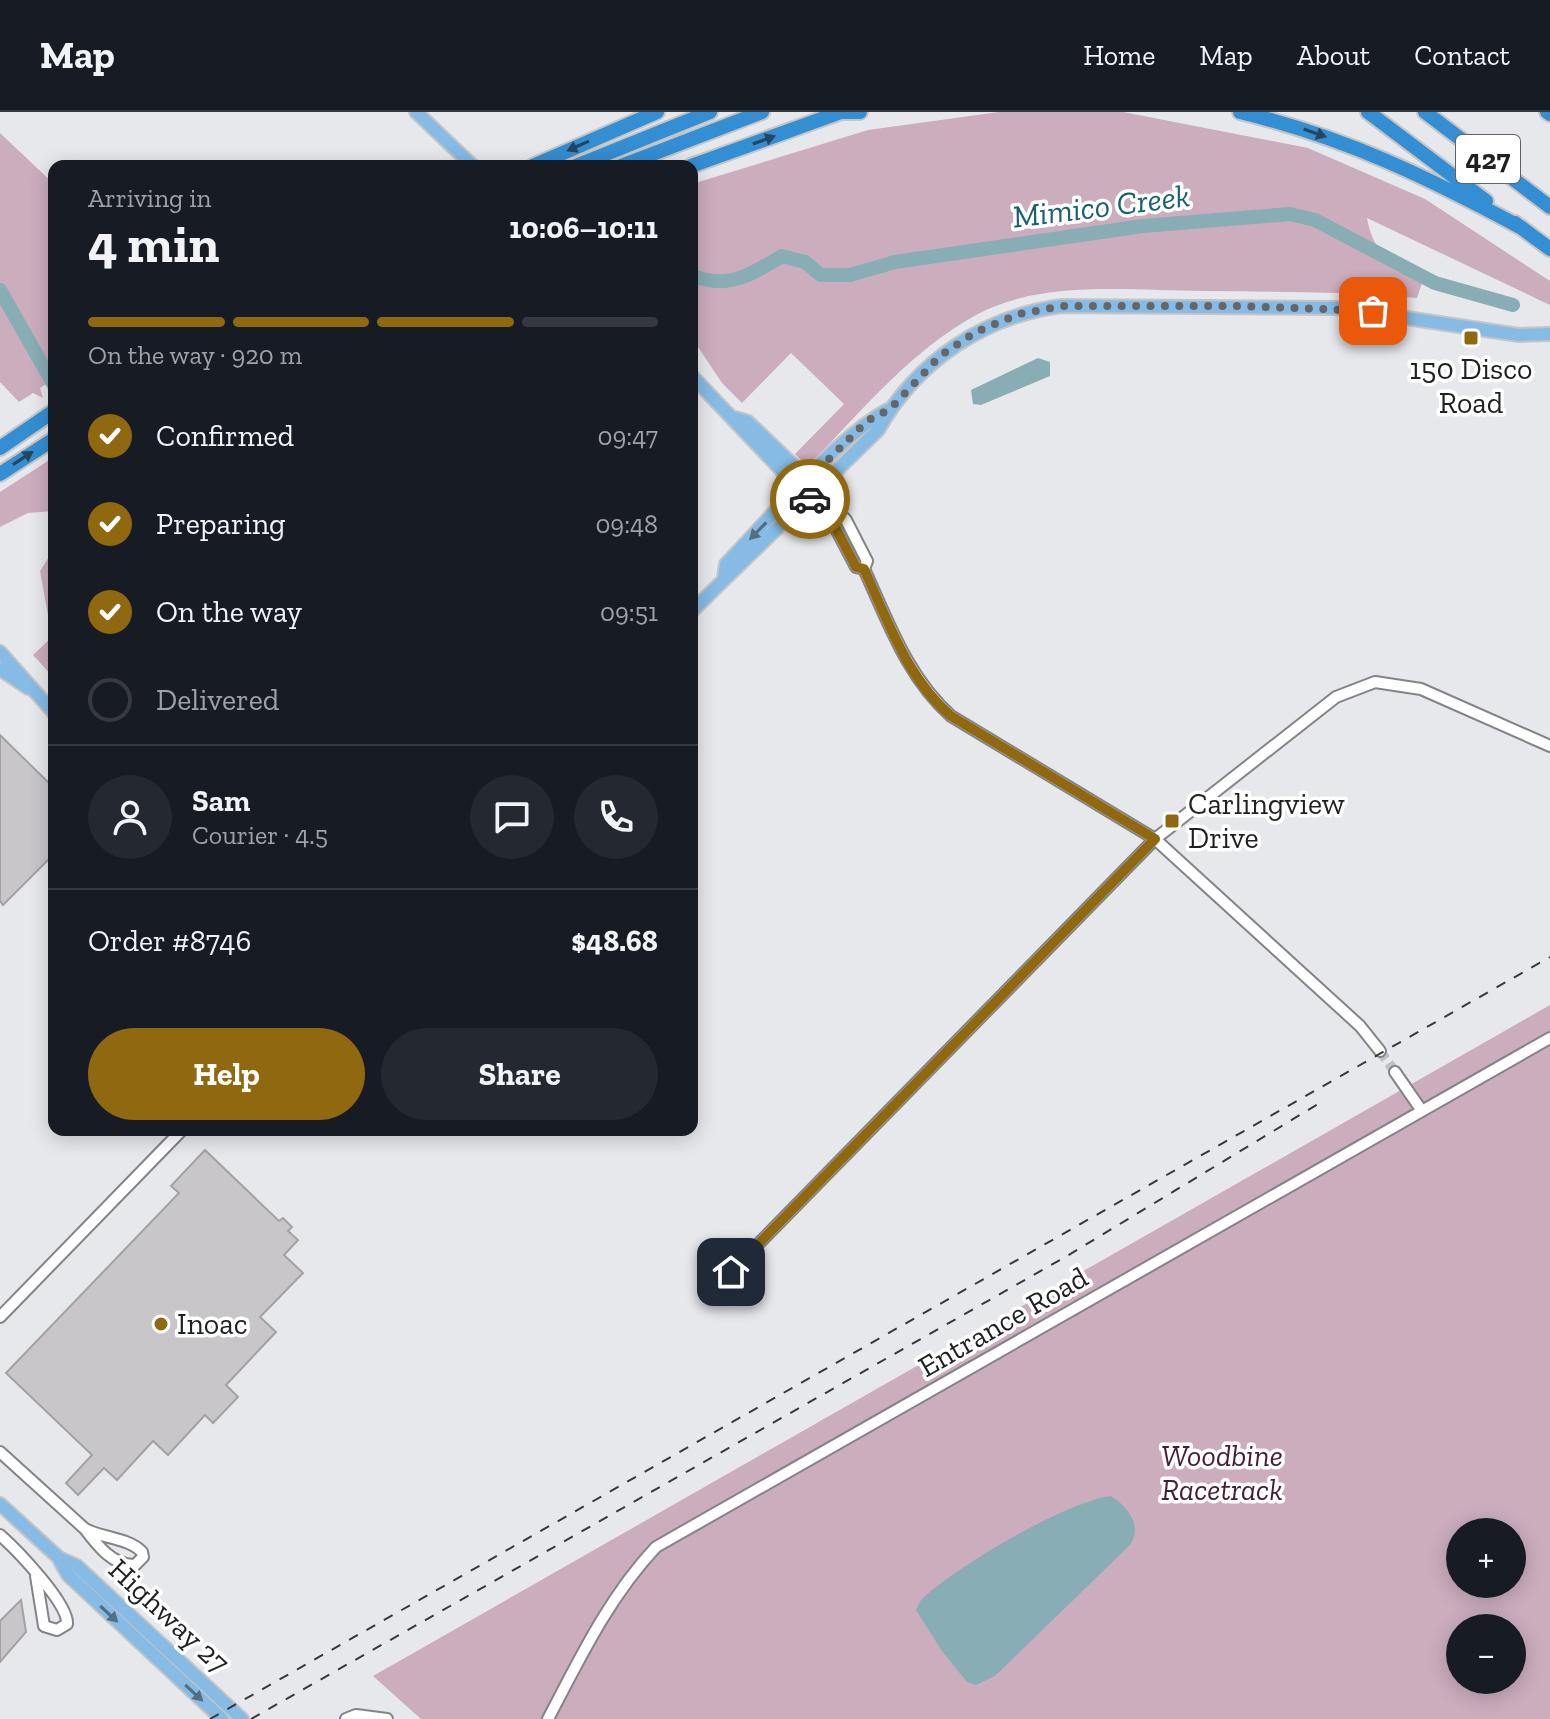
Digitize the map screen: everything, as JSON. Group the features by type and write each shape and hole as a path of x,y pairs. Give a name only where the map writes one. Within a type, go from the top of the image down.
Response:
{"highway":[{"path":"547,160 655,112"},
{"path":"591,160 710,112"},
{"path":"637,160 762,112"},
{"path":"698,163 841,112 860,112"},
{"path":"1240,112 1366,150 1414,170 1522,228"},
{"name":"427","path":"1368,112 1550,249"},
{"name":"427","path":"1425,112 1550,207"},
{"path":"0,448 48,415"},
{"path":"0,474 48,443"}],"main road":[{"path":"416,112 467,160"},
{"path":"698,605 878,430 890,409 940,356 958,343 1019,314 1062,306 1340,308 1507,333 1550,334"},
{"path":"698,382 735,418 740,430 814,494"},
{"path":"724,578 726,564 804,484 867,421 890,409"},
{"path":"0,652 48,707"},
{"path":"0,669 31,690"},
{"name":"Highway 27","path":"0,1504 58,1557 77,1566 242,1719"},
{"name":"Highway 27","path":"58,1557 68,1575 222,1719"}],"street":[{"path":"814,494 856,567 864,569 908,663 935,702 951,716 1155,839 1360,1026 1380,1051"},
{"path":"731,1272 1155,839 1336,697 1375,682 1421,689 1550,746"},
{"name":"Entrance Road","path":"548,1719 621,1588 656,1547 1550,1038"},
{"path":"1395,1072 1422,1111"},
{"path":"0,1317 176,1136"},
{"path":"0,1452 85,1529 99,1537 134,1544 143,1557 135,1565 122,1563 96,1545 85,1529"},
{"path":"0,1535 36,1576 68,1616 67,1624 57,1630 44,1626 36,1576"},
{"path":"346,1719 356,1715 387,1719"}],"green space":[{"path":"999,112 1123,112 1308,148 1425,199 1550,281 1550,305 1367,218 1379,249 1393,263 1423,280 1417,298 1337,293 1117,289 1029,296 976,315 952,329 909,363 813,461 802,461 795,454 844,404 791,353 742,403 722,383 698,347 698,182 868,130","holes":["1265,216 1016,248 996,249 1002,242"]},
{"path":"0,133 48,178 48,383 40,388 43,398 33,393 19,402 0,382"},
{"path":"48,461 48,511 28,513 0,527 0,492"},
{"path":"48,558 48,615 40,571"},
{"path":"48,641 48,671 33,655"},
{"name":"Woodbine Racetrack","path":"1550,1005 1550,1719 421,1719 373,1676"}],"water":[{"path":"1038,358 1050,362 1050,376 981,405 973,404 971,390"},
{"path":"1111,1496 1132,1518 1135,1531 1130,1545 995,1676 976,1685 967,1682 942,1651 916,1610 921,1600 959,1571 1012,1538 1067,1510"}],"building":[{"path":"0,735 48,782 48,860 3,905 0,901"},
{"name":"Inoac","path":"205,1150 279,1221 283,1218 292,1227 288,1231 298,1240 284,1255 303,1273 260,1317 276,1332 226,1385 238,1397 213,1423 205,1415 168,1455 153,1441 117,1480 104,1468 78,1495 66,1483 92,1455 6,1373 179,1193 171,1186"},
{"path":"21,1600 26,1632 0,1662 0,1621"}],"waterway":[{"name":"Mimico Creek","path":"698,277 728,281 750,274 782,256 805,262 821,275 850,275 895,262 1143,226 1290,214 1315,220 1435,283 1513,305"},
{"name":"Mimico Creek","path":"0,290 48,374"}],"tunnel":[{"path":"1380,1051 1395,1072"}],"railway":[{"path":"210,1719 1550,957"},
{"path":"251,1719 1067,1256 1318,1104"}],"way so far":[{"path":"810,499 799,489 867,421 890,409 940,356 976,332 1019,314 1062,306 1241,306 1373,311"}],"place":[{"name":"150 Disco Road","path":"1471,338"},
{"name":"Carlingview Drive","path":"1172,821"},
{"name":"Inoac","path":"161,1324"}],"route":[{"path":"731,1272 1155,839 951,716 935,702 922,688 908,663 864,569 856,567 834,525 810,499"}]}
